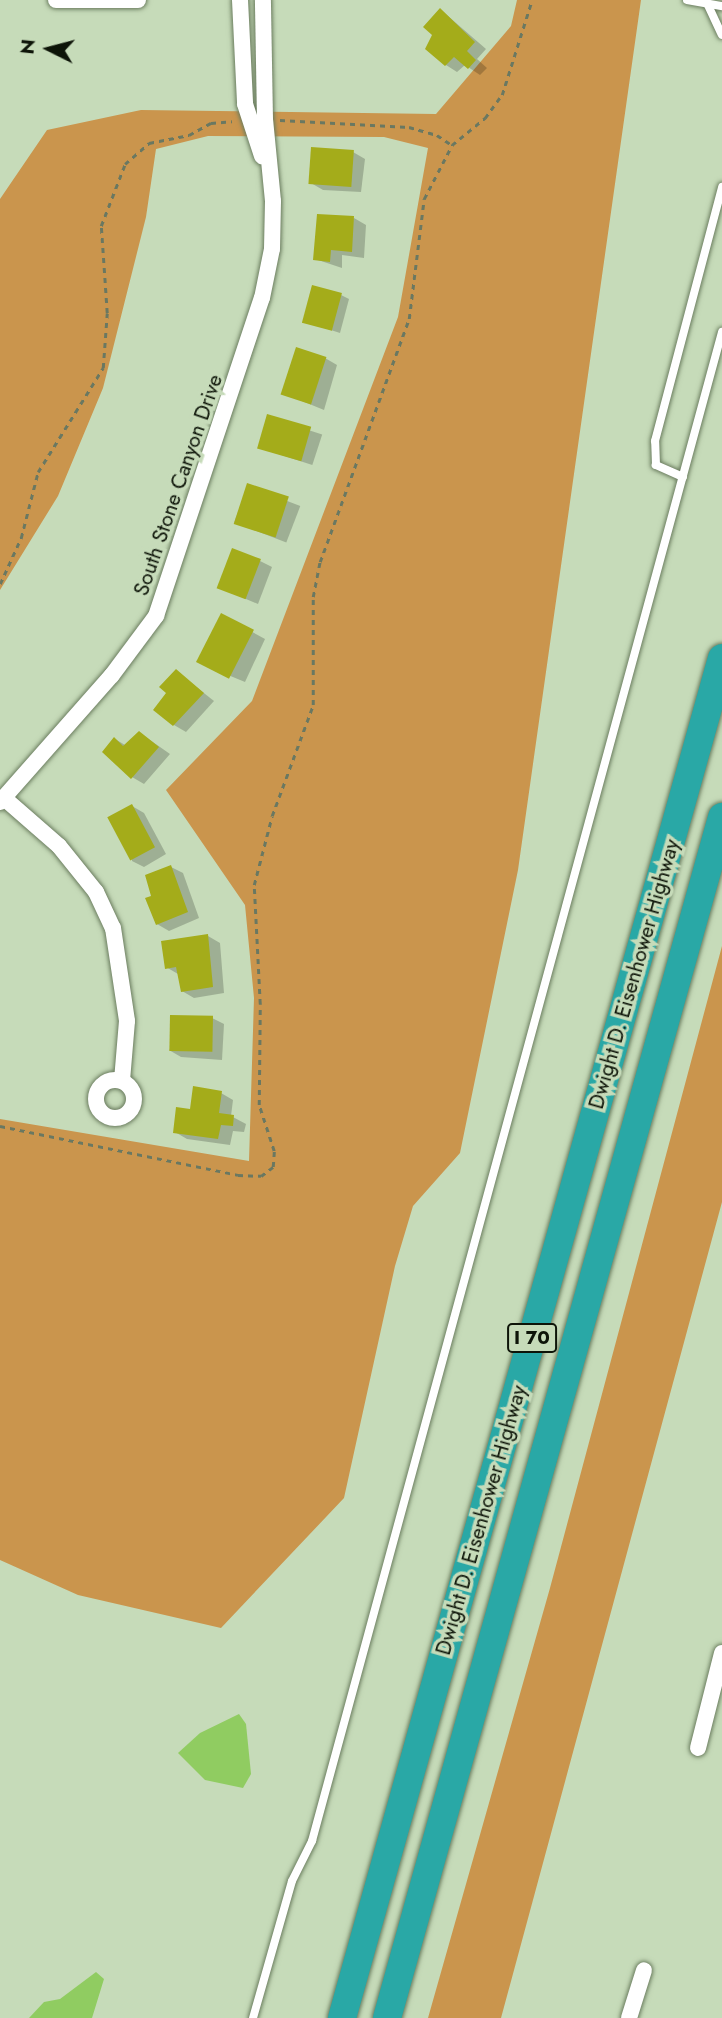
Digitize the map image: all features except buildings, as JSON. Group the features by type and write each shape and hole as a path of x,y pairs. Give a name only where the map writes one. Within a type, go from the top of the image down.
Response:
{"highway":[{"name":"Dwight D. Eisenhower Highway","path":"342,2018 722,658"},
{"name":"Dwight D. Eisenhower Highway","path":"387,2018 722,817"}],"street":[{"path":"56,0 138,0"},
{"name":"South Stone Canyon Drive","path":"240,0 245,104 269,172"},
{"name":"South Stone Canyon Drive","path":"2,800 112,675 156,615 262,298 272,249 263,0"},
{"path":"2,800 58,845 96,892 113,928 127,1021 122,1081"},
{"path":"698,1748 722,1653"},
{"path":"629,2018 644,1970"}],"lane":[{"path":"687,0 722,6"},
{"path":"707,4 722,35"},
{"path":"683,477 656,465 655,442 722,187"},
{"path":"253,2018 292,1881 320,1814 722,332"}],"path":[{"path":"0,1126 238,1175 261,1175 273,1167 274,1152 259,1105 260,1004 254,885 272,816 313,705 313,597 320,562 405,330 414,298 424,199 452,145 485,118 502,95 532,0"},
{"path":"273,120 409,127 437,135 452,145"},
{"path":"0,583 21,538 38,472 103,368 107,313 101,226 125,164 149,143 189,135 211,123 242,121"}],"shaded area":[{"path":"517,0 641,0 518,870 460,1153 413,1206 395,1266 344,1498 221,1628 78,1595 0,1560 0,1119 249,1161 254,998 245,905 166,790 252,701 398,317 428,148 384,137 208,136 156,149 146,217 103,388 58,496 0,590 0,199 47,130 141,110 436,114 511,26"},
{"path":"722,946 722,1202 501,2018 428,2018 550,1588"},
{"path":"239,1714 246,1724 251,1774 243,1788 205,1780 178,1753 200,1733"},
{"path":"96,1972 104,1979 92,2018 29,2018 44,2002 60,1999"}]}
